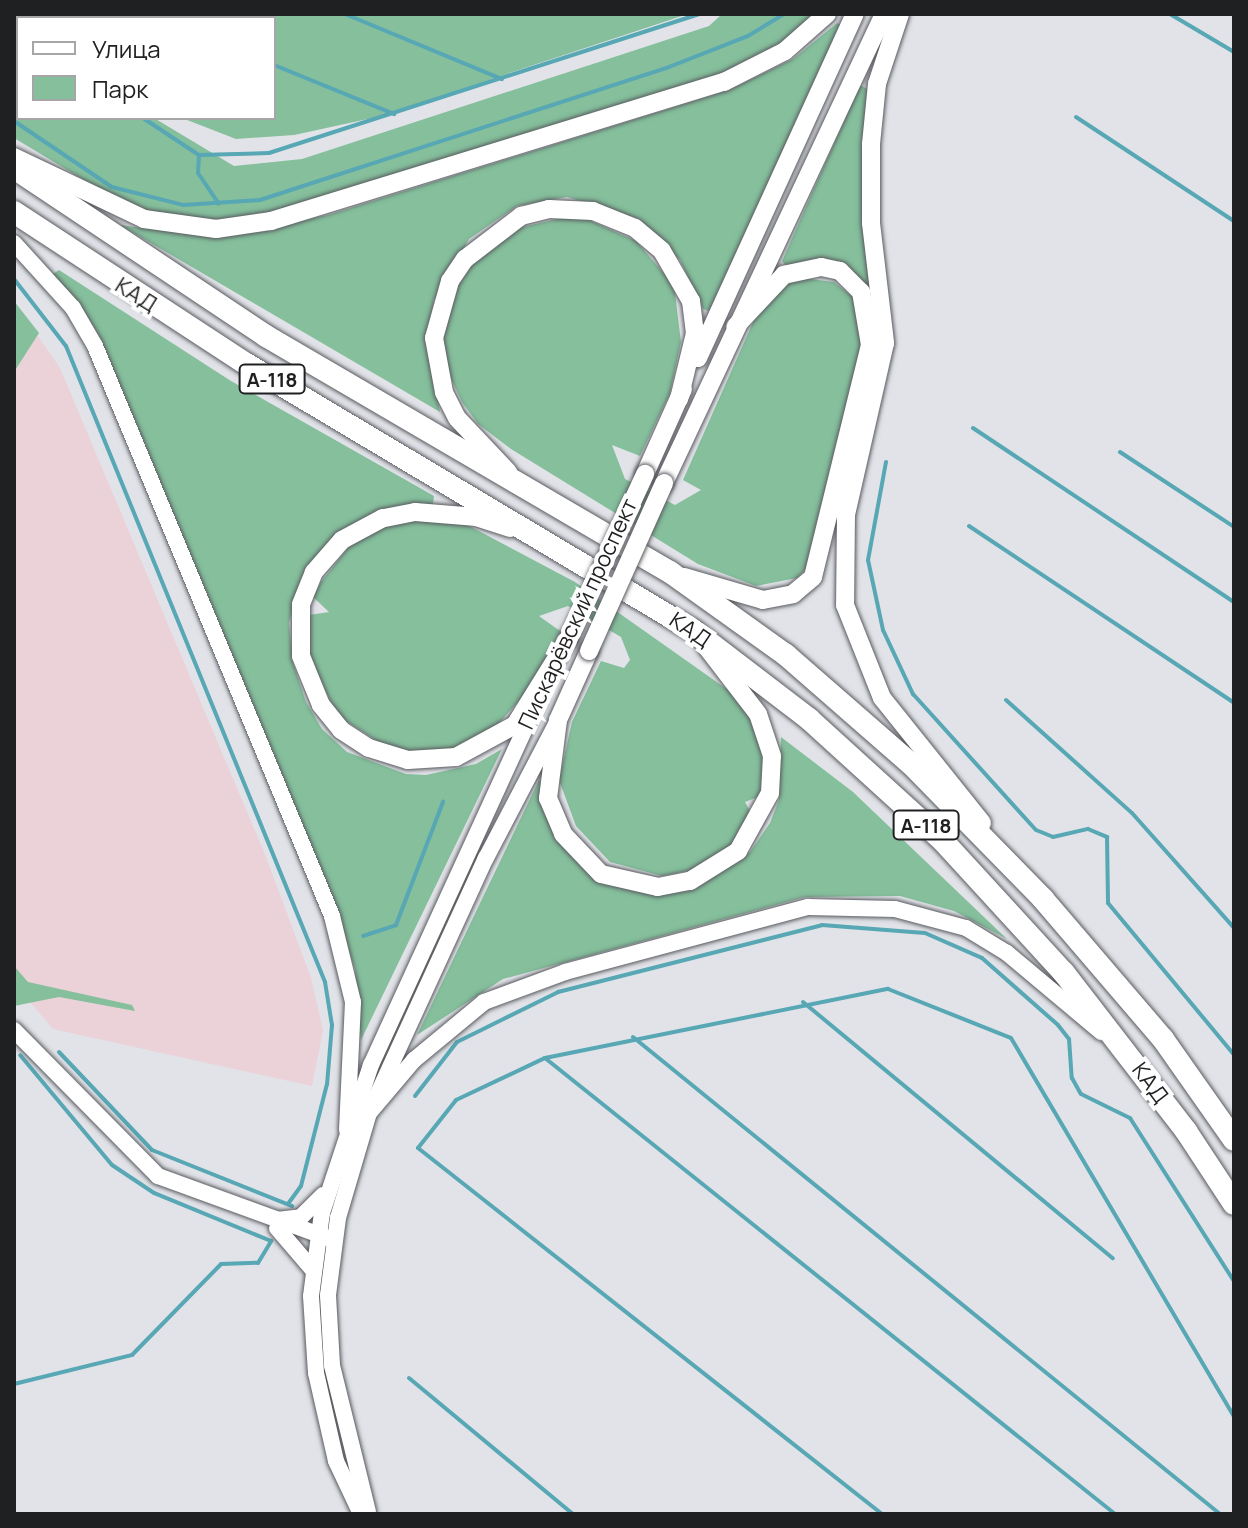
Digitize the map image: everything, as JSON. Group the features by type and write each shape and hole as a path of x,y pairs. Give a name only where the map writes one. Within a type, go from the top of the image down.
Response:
{"highway":[{"name":"КАД","path":"14,168 266,336 513,477 670,572 786,655 869,725 1043,899 1163,1039 1234,1140"},
{"name":"КАД","path":"14,212 222,349 694,631 809,719 943,841 1064,973 1126,1052 1234,1204"}],"main road":[{"path":"14,157 144,219 216,229 271,221 724,82 785,51 827,14"},
{"name":"Пискарёвский проспект","path":"545,686 855,14"},
{"name":"Пискарёвский проспект","path":"558,720 735,327 884,14"},
{"path":"900,14 877,84 871,144 871,223 885,343 846,514 845,605 866,668 900,726 1043,899"},
{"path":"513,477 457,418 444,392 434,338 450,281 465,259 521,216 549,209 593,211 635,228 662,251 691,301 695,333 679,399"},
{"path":"670,572 740,597 781,599 813,577 826,539 870,345 867,304 840,271 803,268 767,287 735,327"},
{"path":"535,536 453,513 383,518 342,540 322,561 301,605 299,633 309,681 330,719 369,748 408,760 456,757 485,745 515,725 545,686"},
{"path":"558,720 548,798 580,857 601,874 642,885 690,881 713,871 738,851 764,811 772,756 758,714 694,631"}],"street":[{"path":"14,243 73,308 95,346 332,916 353,1002 347,1130"},
{"name":"Пискарёвский проспект","path":"326,1238 329,1187 347,1130 545,686"},
{"name":"Пискарёвский проспект","path":"326,1238 369,1113 486,858 558,720"},
{"path":"369,1113 457,1021 509,991 768,917 843,903 895,909 966,928 1032,973 1126,1052"},
{"path":"14,1030 158,1176 266,1220 326,1238"},
{"path":"266,1220 301,1217 329,1187"},
{"path":"266,1220 293,1239 314,1272"},
{"path":"326,1238 314,1272 321,1405 336,1461 361,1514"},
{"path":"326,1238 332,1365 369,1514"}],"shaded area":[{"path":"14,301 60,368 266,857 311,978 323,1030 312,1086 53,1029 14,983"}],"green space":[{"path":"24,14 688,14 377,117 294,135 236,139 187,120 276,120 276,16"},
{"path":"722,14 819,14 787,40 725,74 272,214 217,223 129,207 14,138 14,21 16,120 157,120 234,166 302,159 709,26"},
{"path":"837,23 842,25 709,311 703,309 680,260 639,219 567,197 517,206 469,239 434,300 427,337 440,412 120,225 216,238 328,215 729,90 793,59"},
{"path":"860,85 869,90 862,177 871,293 817,259 786,266 782,261"},
{"path":"561,218 584,218 636,241 674,285 681,342 670,393 640,456 612,445 625,479 675,505 701,490 683,480 758,311 783,286 802,278 834,282 855,299 862,347 809,565 797,578 756,586 698,564 511,449 478,424 462,402 447,370 443,332 463,270 510,230"},
{"path":"59,270 231,381 434,496 433,504 380,510 337,534 301,578 289,623 293,663 306,702 322,729 347,752 406,774 426,775 476,764 502,749 361,1040 355,969 334,908 134,419 97,335 53,274"},
{"path":"14,301 39,333 14,372"},
{"path":"456,519 575,582 728,690 759,729 764,747 763,795 745,802 754,818 737,842 692,870 662,876 610,862 576,826 559,780 572,722 601,661 624,668 630,660 621,637 568,606 539,616 560,631 538,679 493,730 471,744 426,756 388,748 337,715 310,658 309,615 329,612 313,597 321,582 352,543 391,522"},
{"path":"781,737 853,792 1007,939 954,911 900,896 805,897 503,979 417,1035 539,780 603,880 698,886 750,852 770,823 779,800"},
{"path":"14,966 28,982 132,1005 135,1011 59,997 14,1006"}],"waterway":[{"path":"345,14 502,79"},
{"path":"146,120 199,155 269,153 700,14"},
{"path":"14,121 112,187 183,205 260,200 669,67 748,36 784,14"},
{"path":"1170,14 1234,52"},
{"path":"276,66 394,114"},
{"path":"1076,117 1234,221"},
{"path":"199,155 198,173 219,204"},
{"path":"14,279 66,346 325,982 332,1025 327,1084 301,1186 288,1204"},
{"path":"973,428 1234,602"},
{"path":"1120,452 1234,527"},
{"path":"886,462 868,560 883,630 913,694 1036,830 1053,837 1088,829 1107,837 1108,903 1234,1055"},
{"path":"969,526 1234,703"},
{"path":"1006,700 1132,813 1234,928"},
{"path":"363,936 396,925 443,802"},
{"path":"1234,862 1234,869"},
{"path":"415,1096 457,1042 558,992 822,925 925,933 982,958 1058,1025 1069,1039 1072,1078 1081,1094 1130,1118 1234,1281"},
{"path":"882,1514 418,1148 456,1100 545,1058 888,989 1011,1038 1234,1416"},
{"path":"803,1002 1113,1258"},
{"path":"633,1037 1220,1514"},
{"path":"59,1052 152,1150 292,1206"},
{"path":"14,1384 132,1355 221,1264 258,1263 271,1241 154,1193 112,1165 20,1055"},
{"path":"545,1058 1115,1514"},
{"path":"409,1378 573,1514"}]}
